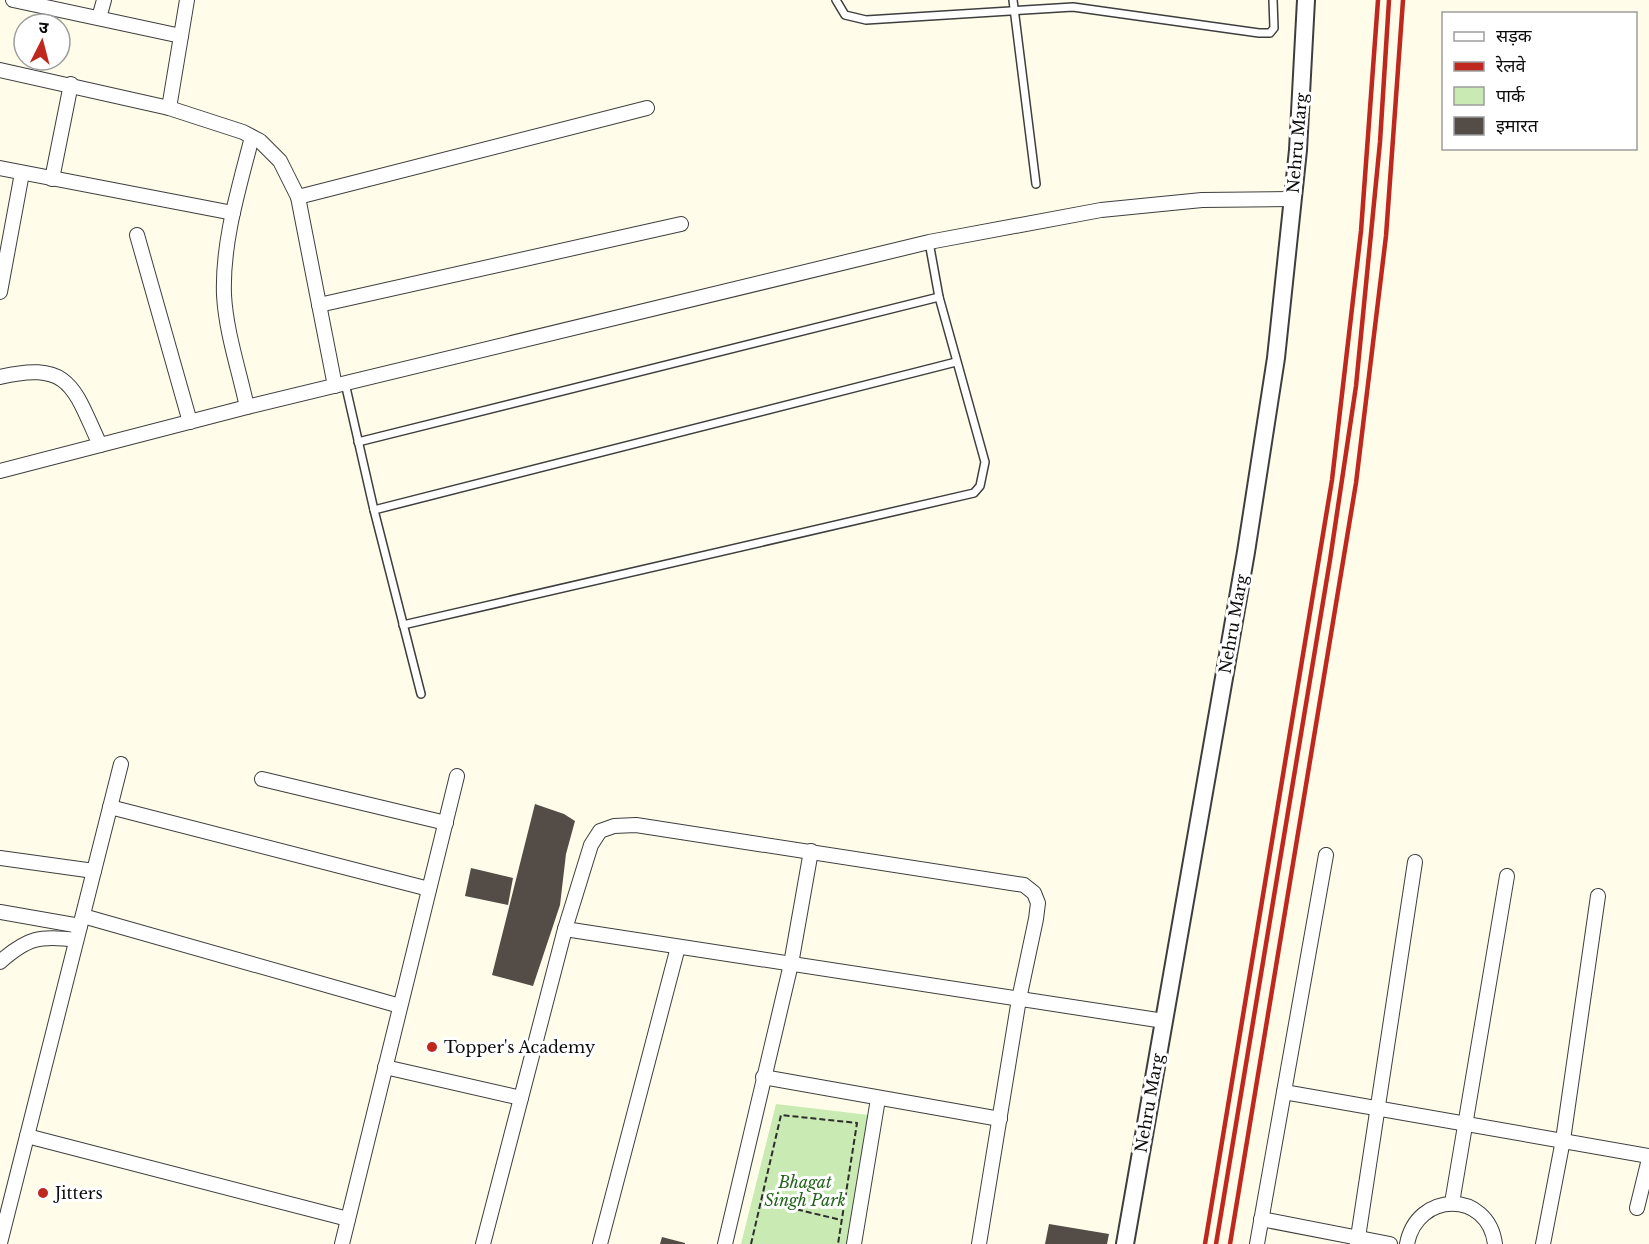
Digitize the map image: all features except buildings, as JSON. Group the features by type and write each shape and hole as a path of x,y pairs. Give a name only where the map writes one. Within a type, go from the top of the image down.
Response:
{"street":[{"path":"13,0 181,36"},
{"path":"99,18 104,0"},
{"path":"169,108 188,0"},
{"name":"Nehru Marg","path":"1125,1244 1252,515 1282,307 1306,0"},
{"path":"0,70 71,84 169,108 252,137 280,161 298,197 319,305 340,384"},
{"path":"52,179 71,84"},
{"path":"298,197 647,108"},
{"path":"247,407 224,294 233,213 252,137"},
{"path":"0,168 233,213"},
{"path":"0,292 3,255 22,173"},
{"path":"0,471 340,384 928,242 1101,210 1202,200 1292,198"},
{"path":"319,305 681,224"},
{"path":"137,235 190,422"},
{"path":"0,377 28,370 52,375 65,381 77,394 100,445"},
{"path":"0,1243 7,1190 27,1136 121,764"},
{"path":"342,1244 457,776"},
{"path":"262,780 446,823"},
{"path":"110,807 429,889"},
{"path":"483,1244 565,929 591,845 600,831 614,826 651,826 811,851 1024,885 1034,893 1038,903 1019,999 979,1244"},
{"path":"725,1244 791,964 811,851"},
{"path":"1257,1244 1326,855"},
{"path":"0,858 94,872"},
{"path":"1357,1241 1416,862"},
{"path":"1452,1203 1507,876"},
{"path":"1543,1244 1563,1140 1598,896"},
{"path":"0,912 81,921 400,1006"},
{"path":"565,929 1164,1021"},
{"path":"0,962 25,942 51,936 76,940"},
{"path":"600,1244 678,946"},
{"path":"385,1068 521,1098"},
{"path":"763,1077 999,1119"},
{"path":"1284,1092 1563,1140 1649,1158 1637,1208"},
{"path":"854,1244 878,1099"},
{"path":"27,1136 348,1219"},
{"path":"1407,1244 1410,1229 1419,1216 1432,1207 1452,1203 1466,1206 1482,1216 1493,1232 1495,1244"},
{"path":"1261,1219 1357,1241 1390,1244"}],"lane":[{"path":"836,0 845,15 866,20 1074,7 1233,30 1270,33 1274,28 1273,0"},
{"path":"1013,0 1036,184"},
{"path":"403,625 966,496 980,486 985,462 939,297 928,242"},
{"path":"358,442 939,297"},
{"path":"374,510 956,362"},
{"path":"340,384 358,442 421,694"}],"path":[{"path":"751,1244 781,1115 857,1123 838,1244"},
{"path":"762,1201 842,1220"}],"green space":[{"name":"Bhagat Singh Park","path":"776,1104 869,1115 848,1244 741,1244"}],"railway":[{"path":"1205,1244 1332,480 1361,231 1378,0"},
{"path":"1216,1244 1330,560 1356,386 1380,142 1389,0"},
{"path":"1230,1244 1356,483 1386,236 1403,0"}],"place":[{"name":"Topper's Academy","path":"432,1047"},
{"name":"Jitters","path":"43,1193"}]}
